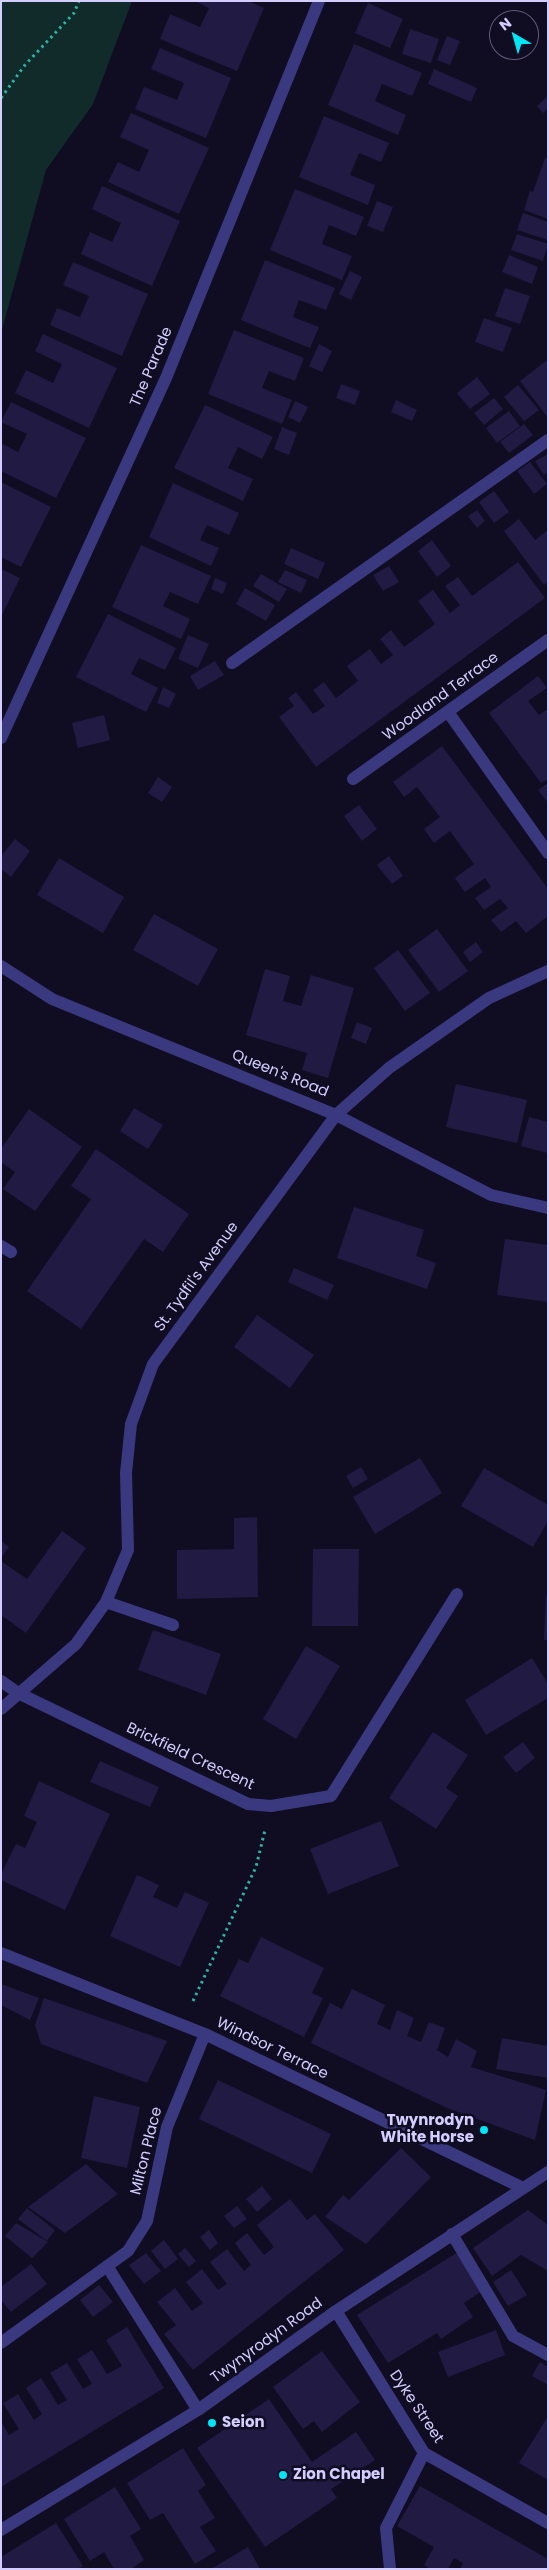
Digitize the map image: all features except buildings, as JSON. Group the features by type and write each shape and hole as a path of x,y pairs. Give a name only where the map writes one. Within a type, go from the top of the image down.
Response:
{"street":[{"name":"The Parade","path":"1,738 166,378 319,1"},
{"path":"232,663 548,440"},
{"name":"Woodland Terrace","path":"353,779 548,640"},
{"path":"448,712 548,853"},
{"name":"Queen's Road","path":"1,966 52,999 336,1115 491,1194 548,1208"},
{"name":"St. Tydfil's Avenue","path":"1,1709 76,1644 106,1602 128,1550 126,1473 131,1424 154,1364 336,1115 389,1068 482,1004 548,971"},
{"name":"Brickfield Crescent","path":"1,1680 18,1693 248,1804 271,1806 331,1796 456,1594"},
{"path":"106,1602 173,1625"},
{"name":"Windsor Terrace","path":"1,1953 205,2034 523,2188"},
{"name":"Milton Place","path":"1,2343 128,2251 147,2220 167,2127 205,2034"},
{"name":"Twynyrodyn Road","path":"1,2530 198,2410 336,2311 548,2172"},
{"path":"452,2234 513,2336 548,2354"},
{"path":"107,2266 198,2410"},
{"name":"Dyke Street","path":"336,2311 424,2453 548,2523"},
{"path":"390,2569 386,2528 424,2453"}],"path":[{"path":"1,98 25,65 74,13 79,1"},
{"path":"182,2024 256,1867 271,1806"}],"green space":[{"path":"1,1 132,1 93,104 46,170 1,333"}],"place":[{"name":"Twynrodyn White Horse","path":"484,2130"},
{"name":"Seion","path":"212,2423"},
{"name":"Zion Chapel","path":"283,2475"}]}
